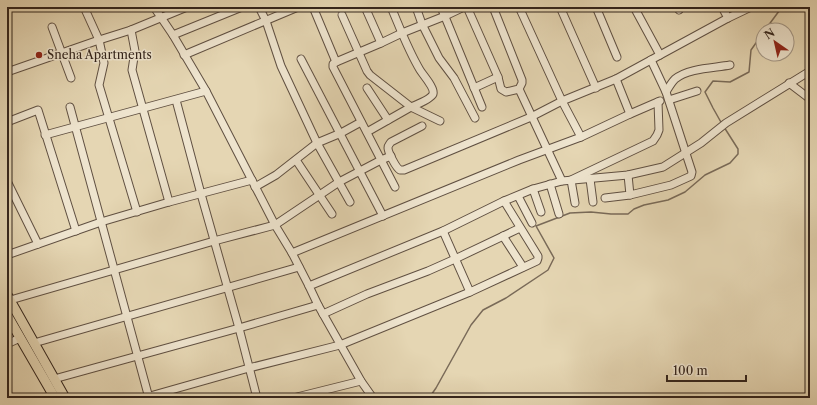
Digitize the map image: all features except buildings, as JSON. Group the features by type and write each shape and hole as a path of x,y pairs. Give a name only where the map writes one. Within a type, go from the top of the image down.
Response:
{"main road":[{"path":"8,298 65,398"},
{"path":"7,315 55,398"}],"street":[{"path":"84,7 99,40 104,63 99,85 137,212"},
{"path":"154,7 173,35 206,91 323,314 361,381 373,398"},
{"path":"7,72 131,30 187,7"},
{"path":"173,35 242,7"},
{"path":"260,7 281,66 317,143 350,202"},
{"path":"313,7 336,62"},
{"path":"365,7 381,43"},
{"path":"366,132 433,94 431,86 420,70 391,7"},
{"path":"416,7 422,24 439,58 454,78 475,118"},
{"path":"441,7 482,107"},
{"path":"395,188 333,68 333,64 464,7"},
{"path":"467,7 498,77 501,89 506,92 519,90"},
{"path":"493,7 522,80 519,90 562,181"},
{"path":"519,7 562,101 581,137"},
{"path":"560,7 596,88"},
{"path":"596,7 617,57"},
{"path":"634,7 660,55"},
{"path":"722,7 728,18"},
{"path":"422,126 391,142 388,146 391,156 400,170 404,170 531,117 562,101 616,80 728,18 751,7"},
{"path":"184,55 294,8"},
{"path":"342,15 370,75 411,107 440,121"},
{"path":"52,27 71,78"},
{"path":"131,30 135,51 132,70 169,202"},
{"path":"301,59 383,216"},
{"path":"605,198 630,195 671,185 691,176 692,174 668,96 651,60"},
{"path":"668,96 671,84 675,79 686,73 730,65"},
{"path":"309,286 443,231 504,201 533,189 562,181 628,175 663,167 701,144 723,126 790,83 810,72"},
{"path":"474,88 498,77"},
{"path":"616,80 630,114"},
{"path":"790,83 810,99"},
{"path":"367,88 388,120"},
{"path":"45,135 206,91"},
{"path":"292,253 519,160 581,137 668,96 697,91"},
{"path":"176,100 256,398"},
{"path":"571,180 653,141 660,130 658,102"},
{"path":"70,107 138,355 147,397 249,368 340,345 470,292 537,261 538,258 504,201"},
{"path":"7,122 38,110 76,231"},
{"path":"7,255 101,222 200,194 254,183 276,175 317,143 361,122"},
{"path":"8,298 275,225 339,182 391,156"},
{"path":"296,160 332,214"},
{"path":"628,175 630,195"},
{"path":"590,179 593,202"},
{"path":"571,180 575,203"},
{"path":"7,181 38,244"},
{"path":"550,184 559,214"},
{"path":"533,189 542,212"},
{"path":"518,196 532,223"},
{"path":"323,314 367,294 428,271 520,228"},
{"path":"443,231 470,292"},
{"path":"503,236 523,267"},
{"path":"34,342 299,267"},
{"path":"54,379 238,328 318,304"},
{"path":"7,344 20,338"},
{"path":"293,398 361,381"}],"waterway":[{"path":"771,22 782,7"},
{"path":"722,124 705,92 713,81 730,82 749,72 751,50 755,44"},
{"path":"429,398 471,325 483,310 506,298 548,270 554,258 536,226 570,213 591,212 628,214 634,209 644,205 668,200 685,192 705,175 730,163 738,154 738,149 724,127"}],"place":[{"name":"Sneha Apartments","path":"39,55"}]}
